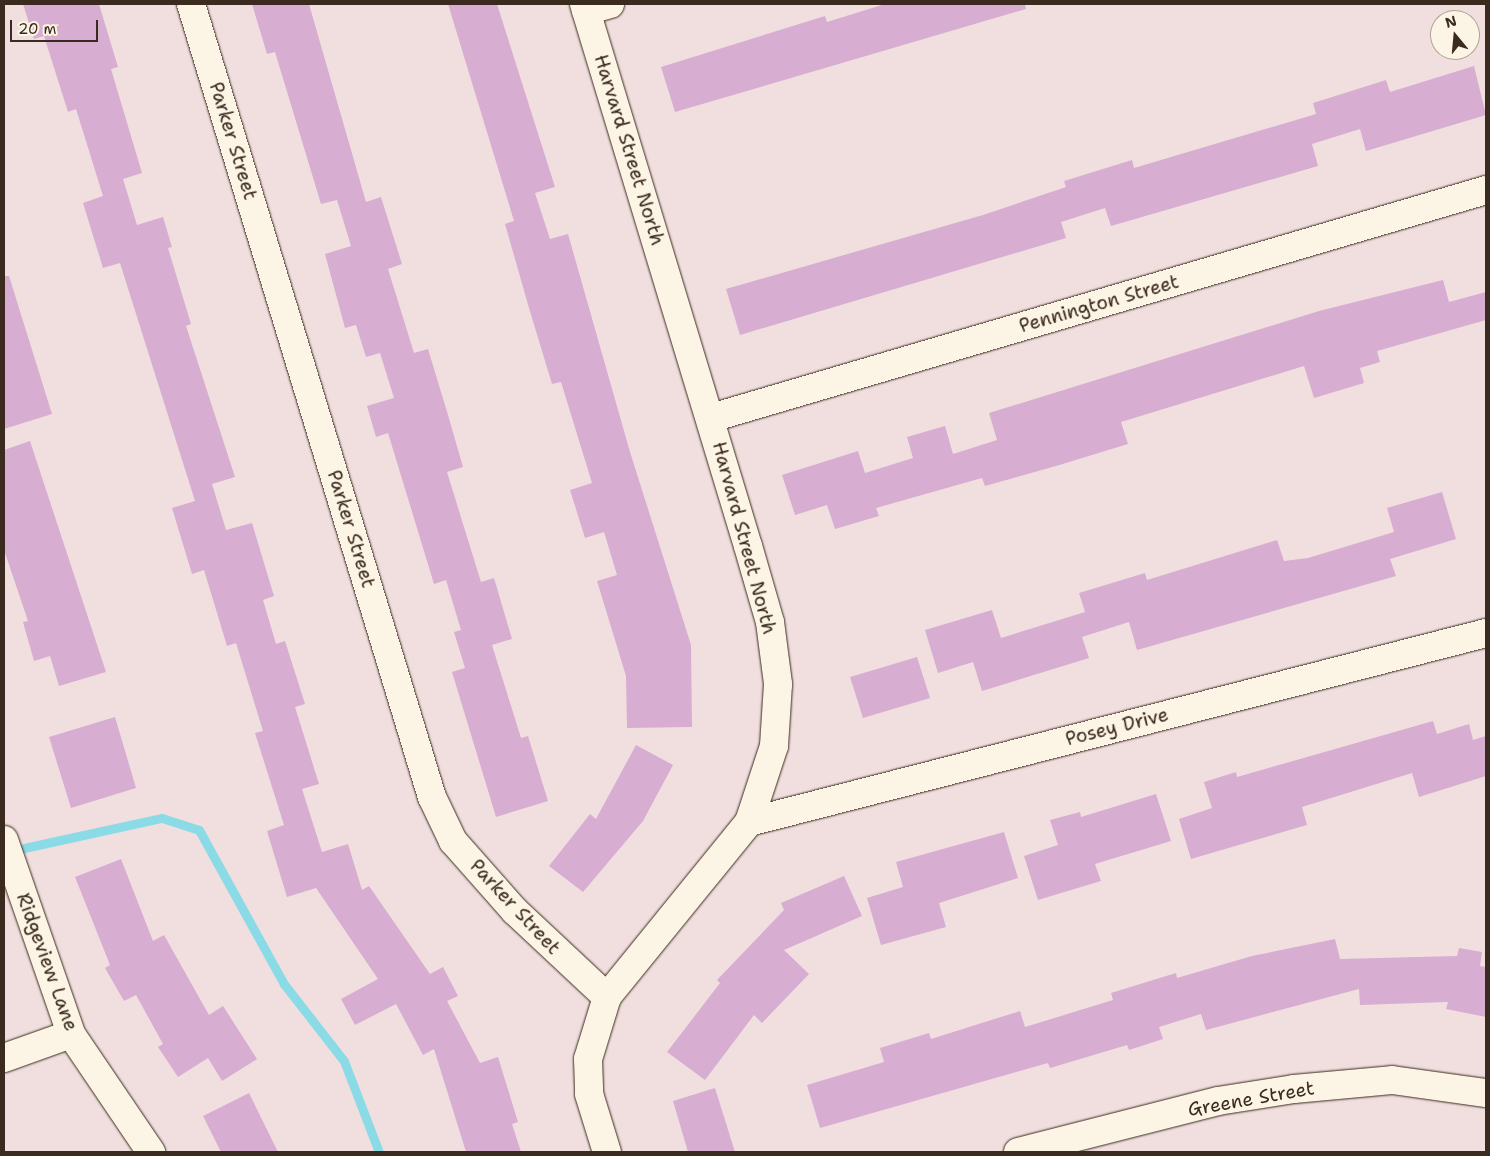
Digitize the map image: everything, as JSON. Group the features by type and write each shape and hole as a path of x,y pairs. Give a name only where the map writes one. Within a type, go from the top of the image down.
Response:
{"street":[{"name":"Parker Street","path":"191,4 432,797 453,841 515,910 607,997"},
{"name":"Harvard Street North","path":"593,6 770,622 778,684 774,746 749,822 607,997 588,1058 589,1094 607,1152"},
{"name":"Pennington Street","path":"711,418 1486,190"},
{"name":"Posey Drive","path":"749,822 1486,633"},
{"name":"Ridgeview Lane","path":"4,840 71,1034 152,1152"},
{"path":"4,1058 71,1034"},
{"name":"Greene Street","path":"1018,1152 1218,1101 1294,1089 1392,1080 1486,1093"}],"building":[{"path":"23,4 99,4 118,67 111,69 142,173 123,179 137,225 163,217 172,247 168,248 191,324 186,326 235,477 212,484 226,530 252,523 274,596 263,600 276,644 285,641 305,704 295,707 319,784 302,789 322,852 348,844 362,890 369,886 430,974 443,967 458,996 447,1001 480,1063 498,1057 518,1122 512,1124 521,1152 466,1152 434,1049 423,1055 396,1004 355,1025 341,999 378,979 316,888 287,897 267,831 284,825 255,733 263,731 236,643 227,646 204,570 192,574 172,508 195,501 120,263 103,268 83,203 103,196 76,109 68,112 44,36 34,39"},
{"path":"252,4 309,4 366,202 381,197 402,264 388,269 414,353 428,349 448,415 463,467 447,472 481,582 494,578 512,639 492,645 521,738 528,736 548,801 496,817 452,672 465,668 454,632 461,630 446,580 434,584 388,433 376,437 367,406 394,398 380,353 366,357 356,325 345,328 325,254 351,246 337,200 321,204 275,52 267,54"},
{"path":"448,4 497,4 555,187 535,193 550,239 568,234 630,452 691,645 692,727 627,728 626,676 597,581 617,575 604,532 585,538 570,490 592,483 561,382 552,384 529,308 505,224 514,221"},
{"path":"885,4 1025,4 1026,9 675,112 661,67 825,16 827,22"},
{"path":"1474,66 1486,115 1366,151 1360,129 1312,144 1318,166 1111,226 1105,208 1061,222 1066,238 740,335 726,289 983,215 1066,187 1064,181 1132,160 1134,168 1316,114 1313,103 1386,80 1390,92"},
{"path":"4,276 9,276 52,414 4,429"},
{"path":"1443,280 1449,302 1486,292 1486,320 1377,351 1380,362 1360,368 1364,383 1314,398 1304,366 1121,422 1128,444 1056,466 985,486 982,478 876,508 879,516 835,529 827,505 795,515 782,475 858,451 865,473 913,458 907,437 945,426 953,454 997,440 989,413 1319,311"},
{"path":"30,441 106,672 59,686 50,656 34,661 23,622 28,621 4,550 4,450"},
{"path":"1442,492 1456,539 1390,559 1396,576 1137,650 1129,622 1082,637 1089,658 982,691 973,662 938,673 925,630 992,610 1001,638 1085,612 1079,593 1145,573 1147,580 1277,540 1284,561 1308,558 1394,532 1387,508"},
{"path":"917,657 930,698 863,718 850,677"},
{"path":"115,717 136,788 71,808 49,737"},
{"path":"1433,721 1437,734 1469,724 1473,740 1486,736 1486,776 1419,797 1412,773 1302,807 1307,825 1191,859 1179,819 1212,808 1204,782 1236,772 1237,777"},
{"path":"636,745 673,765 643,821 583,892 549,866 590,814 596,819"},
{"path":"1156,794 1171,841 1095,864 1101,881 1038,900 1024,856 1058,845 1050,820 1080,812 1081,817"},
{"path":"1004,832 1018,878 939,903 946,927 881,945 867,898 903,887 896,862"},
{"path":"121,859 153,941 164,935 209,1015 223,1006 257,1059 222,1081 208,1058 178,1077 158,1047 163,1044 136,995 124,1001 105,968 110,965 75,877"},
{"path":"844,876 862,916 784,950 809,974 762,1023 754,1015 705,1080 667,1052 720,983 717,980 784,910 781,903"},
{"path":"1335,939 1340,959 1457,956 1459,948 1482,952 1480,966 1486,967 1486,1017 1446,1009 1448,1002 1360,1005 1359,989 1206,1030 1201,1014 1159,1027 1163,1039 1129,1050 1127,1045 1050,1068 1048,1063 820,1128 807,1085 884,1062 880,1048 929,1033 931,1039 1020,1011 1025,1027 1113,1000 1111,993 1176,973 1177,978 1252,956"},
{"path":"715,1088 735,1152 688,1152 673,1101"},
{"path":"249,1093 278,1152 221,1152 203,1116"}],"waterway":[{"path":"24,848 162,818 199,830 284,984 344,1061 379,1152"}]}
